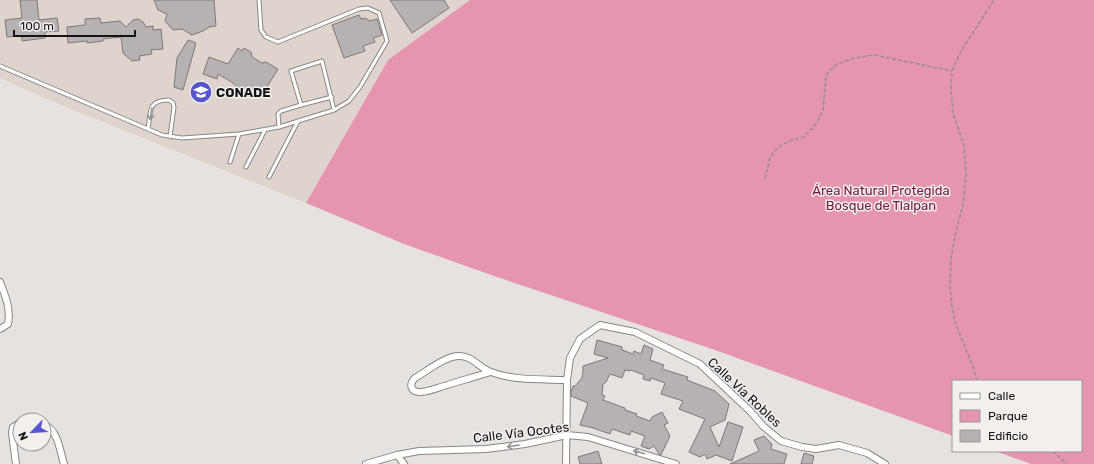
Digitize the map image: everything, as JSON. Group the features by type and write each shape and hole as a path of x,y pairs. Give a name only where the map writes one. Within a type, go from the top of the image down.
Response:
{"street":[{"path":"0,282 10,317 8,324 0,329"},
{"name":"Calle Vía Robles","path":"566,464 567,380 570,358 580,339 600,325 635,332 700,364 730,391 763,426 782,440 802,447 816,449 839,445 867,453 885,464"},
{"path":"490,372 427,391 415,392 412,390 411,386 412,381 415,378 450,357 460,356 470,358 490,372 522,379 567,380"},
{"path":"52,430 64,464"},
{"name":"Calle Vía Ocotes","path":"366,464 397,455 418,451 486,450 525,444 567,435 588,437 676,464"},
{"path":"14,452 16,464"},
{"path":"397,455 404,464"}],"lane":[{"path":"0,66 170,137 182,138 239,134 265,130 334,110 349,101 360,87 387,41 379,12 368,8 359,9 278,42 266,37 261,30 259,0"},
{"path":"301,105 291,71 322,61 332,96 334,110"},
{"path":"279,127 278,114 281,111 332,96"},
{"path":"148,129 152,106 155,102 160,100 169,100 173,103 174,108 170,137"},
{"path":"269,177 298,121"},
{"path":"246,167 265,130"},
{"path":"230,162 239,134"}],"path":[{"path":"977,380 955,322 950,286 951,258 963,205 966,174 964,145 953,113 951,90 952,71 961,51 994,0"},
{"path":"765,179 770,157 777,148 789,141 804,137 816,124 823,110 826,75 837,64 854,58 874,55 952,71"},
{"path":"1054,452 1067,464"}],"shaded area":[{"name":"CONADE","path":"0,0 470,0 388,60 306,203 63,106 0,78"}],"green space":[{"name":"Área Natural Protegida Bosque de Tlalpan","path":"470,0 1094,0 1094,464 1031,464 998,452 1082,452 1082,380 952,380 952,436 715,350 494,276 404,244 306,203 388,60"}],"building":[{"path":"20,0 37,0 39,20 57,18 59,31 45,32 45,38 22,41 22,36 7,37 5,20 22,18"},
{"path":"154,0 214,0 216,26 209,27 192,35 182,29 173,30 165,21 167,14 158,10"},
{"path":"390,0 444,0 449,8 412,33"},
{"path":"359,15 361,19 365,18 370,21 377,19 382,35 373,38 375,42 363,46 365,51 344,58 332,25"},
{"path":"100,18 101,23 120,21 126,27 133,20 138,19 143,22 146,27 153,26 153,30 161,29 163,49 151,50 152,54 139,56 140,60 132,61 123,53 121,37 87,43 87,41 68,43 67,27 85,25 85,19"},
{"path":"188,40 196,43 183,90 174,87 177,58"},
{"path":"238,48 242,51 244,48 251,52 252,57 262,63 266,62 278,69 262,95 258,92 256,97 248,92 239,90 233,83 218,74 217,79 203,74 209,57 228,64"},
{"path":"597,340 622,347 622,350 633,354 634,351 641,354 644,345 653,349 650,360 664,365 662,369 688,377 687,380 715,391 729,404 725,420 710,427 719,447 728,422 743,427 732,461 716,455 707,459 705,454 700,457 689,452 705,419 679,409 683,401 661,394 665,383 651,378 650,381 643,379 644,375 631,370 625,370 622,378 610,374 606,382 603,384 602,395 605,396 603,400 625,408 625,410 637,414 636,416 650,421 652,417 662,412 668,423 664,425 670,436 661,455 654,446 649,449 641,446 645,436 631,431 630,435 612,429 610,434 580,425 588,403 571,396 571,392 573,386 575,386 582,378 583,366 608,358 594,354"},
{"path":"764,436 772,444 771,449 787,454 784,464 730,464 759,451 754,440"},
{"path":"598,451 602,464 580,464 578,457"},
{"path":"804,453 814,456 812,464 801,464"}],"place":[{"name":"CONADE","path":"201,92"}]}
